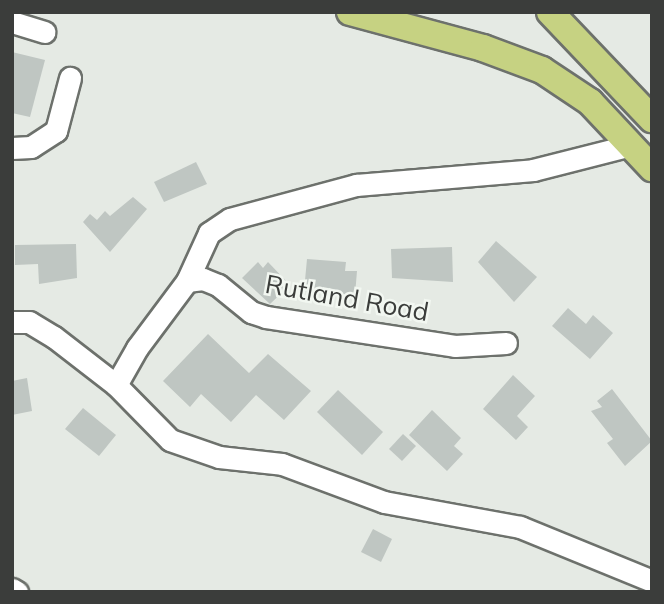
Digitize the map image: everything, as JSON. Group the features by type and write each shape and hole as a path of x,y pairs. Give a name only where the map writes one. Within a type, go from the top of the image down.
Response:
{"main road":[{"path":"350,12 482,48 542,71 590,103 652,168"},
{"path":"550,12 652,120"}],"street":[{"path":"12,22 44,32"},
{"path":"12,148 31,147 56,131 70,78"},
{"path":"116,386 137,348 187,281 209,233 230,219 356,185 533,170 631,145"},
{"name":"Rutland Road","path":"187,281 203,279 218,285 251,312 266,317 455,346 506,343"},
{"path":"12,322 29,322 54,337 116,386 170,440 219,457 282,464 384,502 520,527 652,581"},
{"path":"12,589 17,592"}],"building":[{"path":"12,52 45,60 30,117 12,113"},
{"path":"196,162 207,184 164,202 154,182"},
{"path":"133,197 147,209 110,252 83,222 90,214 97,220 105,211 110,216"},
{"path":"496,241 537,277 514,302 478,262"},
{"path":"76,244 77,278 39,284 38,264 15,265 15,245"},
{"path":"452,247 453,282 392,278 391,249"},
{"path":"307,259 346,262 345,271 357,271 355,295 304,291"},
{"path":"258,262 263,268 268,262 290,285 270,304 242,278"},
{"path":"568,308 586,324 593,315 613,333 590,359 552,326"},
{"path":"208,334 249,373 268,354 311,391 284,420 256,395 231,422 201,394 190,407 163,381"},
{"path":"513,375 535,396 517,416 528,427 516,440 483,409"},
{"path":"27,378 32,411 12,415 12,381"},
{"path":"612,389 652,441 625,466 607,443 613,439 591,411 602,407 597,401"},
{"path":"338,390 383,432 362,455 317,412"},
{"path":"83,408 116,435 99,456 65,429"},
{"path":"432,410 461,438 454,446 463,454 447,471 409,435"},
{"path":"403,434 416,446 402,461 389,449"},
{"path":"373,529 392,539 381,562 361,552"}]}
